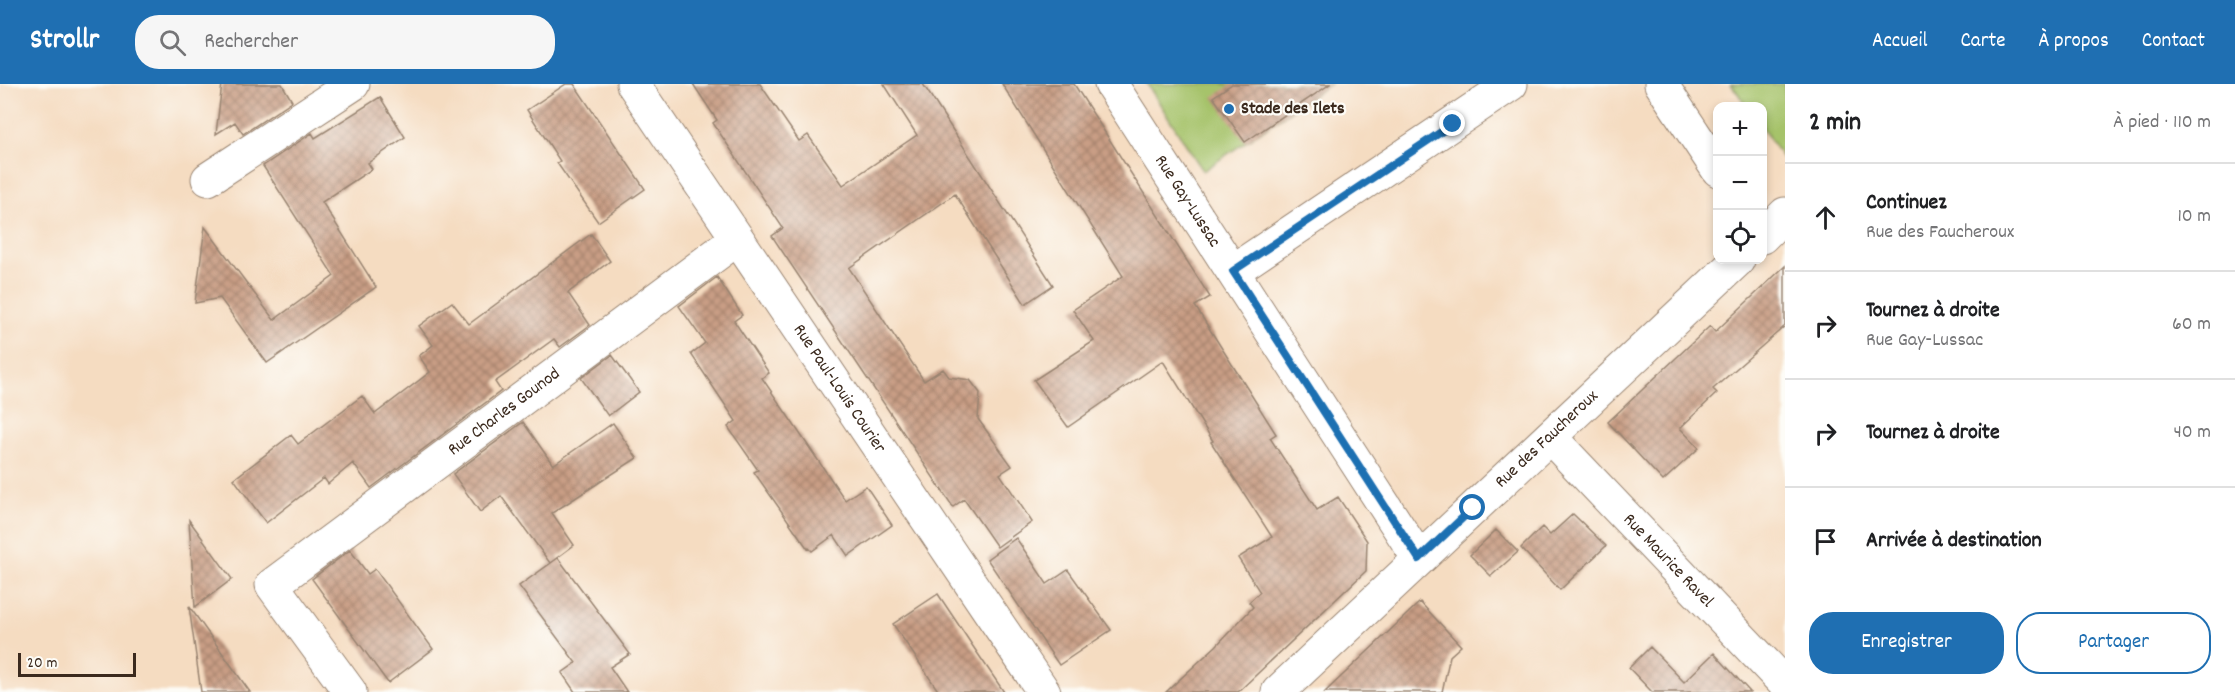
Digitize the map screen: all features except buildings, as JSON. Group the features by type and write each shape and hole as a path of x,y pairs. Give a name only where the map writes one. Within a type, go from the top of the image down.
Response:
{"street":[{"path":"208,179 353,84"},
{"name":"Rue Paul-Louis Courier","path":"633,84 1044,692"},
{"name":"Rue Gay-Lussac","path":"1111,84 1419,559"},
{"path":"1233,271 1511,84"},
{"path":"1661,84 1713,162"},
{"name":"Rue Charles Gounod","path":"350,692 272,585 736,239"},
{"name":"Rue des Faucheroux","path":"1278,692 1734,264"},
{"name":"Rue Maurice Ravel","path":"1550,437 1785,684"}],"green space":[{"name":"Stade des Ilets","path":"1147,84 1330,84 1203,171"},
{"path":"1731,84 1785,84 1785,162 1767,135 1767,102 1744,102"}],"place":[{"name":"Stade des Ilets","path":"1229,109"}],"route":[{"path":"1453,124 1233,271 1419,559 1473,508"}]}
